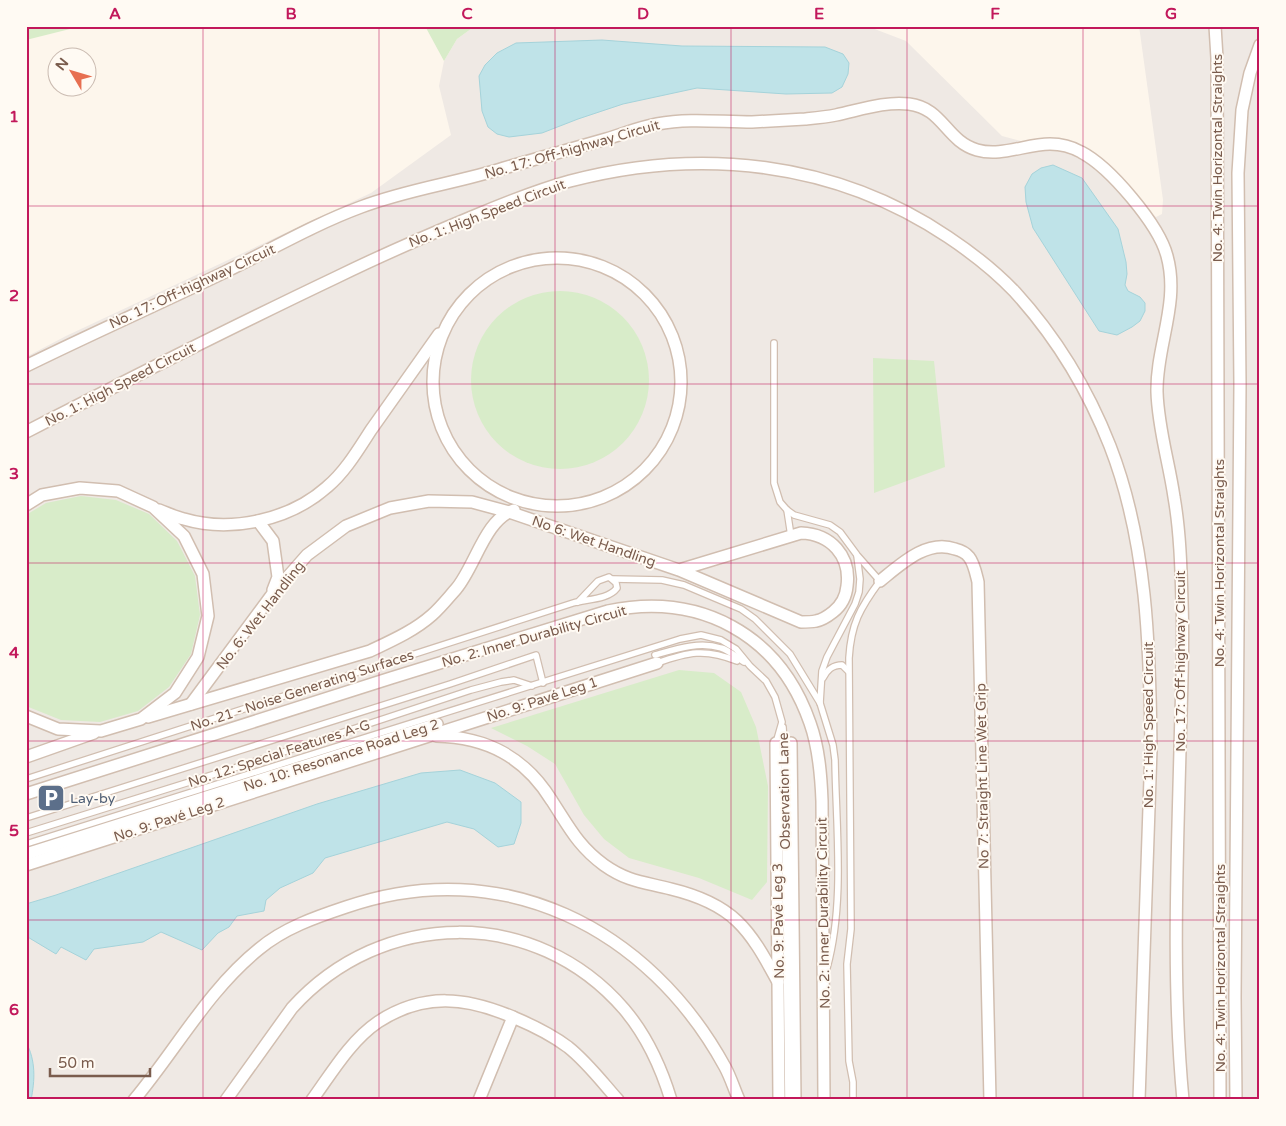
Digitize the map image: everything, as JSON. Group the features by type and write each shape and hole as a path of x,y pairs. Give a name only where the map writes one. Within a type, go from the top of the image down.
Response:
{"street":[{"name":"No. 4: Twin Horizontal Straights","path":"1215,26 1217,68 1220,1100"},
{"name":"No. 4: Twin Horizontal Straights","path":"1236,1100 1235,997 1240,394 1238,173 1242,110 1250,73 1260,45"},
{"name":"No. 17: Off-highway Circuit","path":"26,366 226,272 307,231 359,208 428,186 490,173 656,124 703,119 752,122 834,116 860,109 897,103 912,104 928,108 940,119 953,136 976,150 991,152 1050,144 1068,146 1085,154 1098,164 1135,203 1160,235 1168,258 1171,286 1168,320 1160,357 1157,386 1159,416 1175,502 1182,600 1183,664 1176,914 1177,1028 1183,1100"},
{"name":"No. 1: High Speed Circuit","path":"26,432 292,298 416,240 536,192 569,181 600,174 656,165 683,163 714,163 772,168 827,179 857,190 935,228 990,268 1014,291 1040,322 1096,413 1110,447 1131,517 1145,611 1151,716 1139,1100"},
{"name":"No 6: Wet Handling","path":"559,256 602,265 639,287 666,321 679,357 681,396 670,433 660,449 649,465 619,490 583,504 544,506 507,496 474,476 447,442 433,401 434,357 450,317 478,284 516,263 559,256"},
{"path":"26,505 42,495 80,488 118,492 183,519 205,524 234,524 258,521 282,513 308,501 328,487 347,466 450,317"},
{"name":"No. 6: Wet Handling","path":"191,704 271,596 307,555 346,526 390,508 429,502 472,502 509,512 544,506"},
{"path":"26,756 142,719 175,693 198,658 208,616 203,574 184,536 153,507"},
{"name":"No 6: Wet Handling","path":"509,512 679,570 801,622 816,621 826,617 836,609 844,599 849,574 847,563 842,554 824,538 812,533 801,533 679,570"},
{"name":"No. 6: Wet Handling","path":"142,719 370,651 402,636 432,615 458,587 484,540 497,521 509,512"},
{"path":"258,521 273,542 278,577 271,596"},
{"name":"No 7: Straight Line Wet Grip","path":"880,581 913,556 939,545 958,550 968,556 978,582 990,1100"},
{"name":"No. 2: Inner Durability Circuit","path":"26,794 608,611 642,606 664,606 702,613 740,631 771,656 784,670 794,686 811,724 821,774 824,1100"},
{"name":"No. 9: Pavé Leg 1","path":"426,736 656,659"},
{"name":"No. 10: Resonance Road Leg 2","path":"26,854 656,659"},
{"path":"26,716 58,729 101,731"},
{"path":"426,736 457,737 477,741 502,750 522,765 540,783 570,830 587,852 622,876 643,884 693,895 715,904 734,918 749,933 778,982"},
{"name":"No. 9: Pavé Leg 2","path":"26,864 426,736"},
{"name":"No. 9: Pavé Leg 3","path":"776,743 779,1100"},
{"path":"791,743 795,1100"},
{"path":"134,1100 190,1025 229,978 259,948 312,919 366,900 402,892 456,889 499,893 537,903 572,917 621,946 650,970 678,998 717,1054 739,1100"},
{"path":"226,1100 292,1008 322,980 362,955 397,940 422,935 456,933 506,938 535,947 557,956 592,979 624,1009 640,1031 664,1076 671,1100"},
{"path":"312,1100 362,1035 377,1023 417,1004 459,1000 482,1005 549,1034 569,1048 588,1066 618,1100"},
{"path":"479,1100 513,1017"}],"lane":[{"path":"774,343 774,482 780,502 794,515 830,524 840,532 880,581 856,619 850,647 848,671 852,929 847,964 849,1061 853,1082 853,1100"},
{"path":"787,510 791,536"},
{"path":"820,703 822,671 827,656 855,604 859,592 860,579 857,555"},
{"path":"578,602 598,581 609,577 613,579 662,580 741,609 770,633 790,654 820,703 833,746 835,760 838,882 833,947 823,982"},
{"name":"No. 21 - Noise Generating Surfaces","path":"26,779 578,602 601,597 613,592 617,588 613,579"},
{"name":"Observation Lane","path":"26,844 680,639 701,635 721,640 736,649 766,681 775,697 782,722 784,744 788,1100"},
{"path":"656,659 688,653 707,652 722,655 750,666"},
{"path":"26,818 450,684 536,654 543,683"},
{"path":"822,680 829,669 835,665 842,665 848,671"},
{"name":"No. 12: Special Features A-G","path":"26,833 247,764 471,690 514,680 533,686"},
{"path":"782,722 791,743"},
{"name":"Observation Lane","path":"776,743 782,722"}],"shaded area":[{"path":"475,26 862,26 872,28 906,41 1002,136 1025,142 1074,146 1156,217 1162,214 1163,200 1139,26 1260,26 1260,1100 26,1100 26,357 66,336 371,193 451,135 439,86 444,61 457,39"}],"green space":[{"path":"26,26 82,26 26,40"},
{"path":"425,26 475,26 457,39 444,61"},
{"path":"551,291 569,291 602,301 617,311 629,323 639,338 645,354 649,380 645,406 639,422 629,437 617,449 602,459 586,465 569,469 551,469 518,459 503,449 491,437 481,422 475,406 471,389 471,371 481,338 491,323 503,311 518,301 534,295"},
{"path":"873,358 934,361 945,467 874,493"},
{"path":"81,496 116,500 149,514 177,541 195,576 200,615 191,654 169,687 138,711 100,722 61,720 26,706 26,515 46,503"},
{"path":"679,670 714,673 741,692 756,727 768,786 767,882 752,900 699,878 629,858 604,839 584,815 555,764 527,746 491,728"}],"water":[{"path":"602,40 682,46 825,47 843,54 849,63 848,74 842,87 832,93 786,94 697,88 623,104 542,133 509,137 497,134 488,127 482,111 479,76 485,65 497,53 516,43"},
{"path":"1053,165 1082,178 1118,229 1126,262 1127,274 1125,285 1128,291 1140,297 1145,303 1145,311 1140,321 1117,335 1099,331 1033,228 1026,202 1025,187 1032,174 1041,168"},
{"path":"460,770 495,783 521,802 521,823 514,844 498,847 474,829 447,822 325,858 313,873 280,888 266,900 264,911 237,916 229,927 218,933 202,950 161,932 143,942 94,949 86,960 61,947 56,954 26,936 26,904 317,804 421,773"},
{"path":"26,1042 32,1056 34,1071 31,1100 26,1100"}],"place":[{"name":"Lay-by","path":"51,798"}]}
